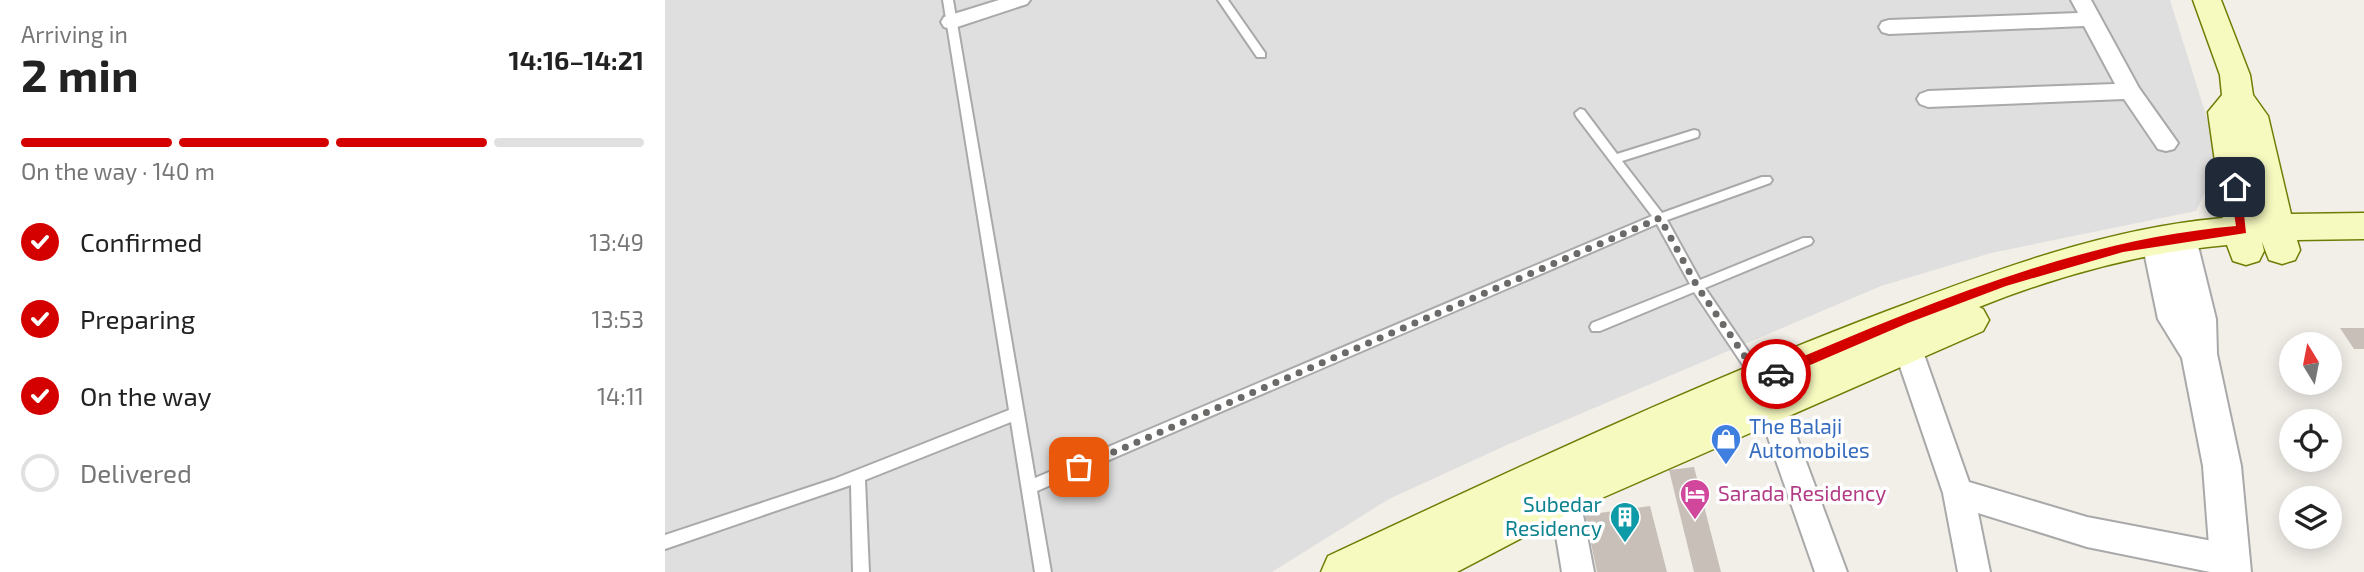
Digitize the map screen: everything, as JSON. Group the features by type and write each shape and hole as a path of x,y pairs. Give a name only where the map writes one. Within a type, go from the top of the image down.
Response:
{"main road":[{"path":"2207,0 2235,75 2238,97 2224,112 2262,239"},
{"path":"1411,572 1904,319 2004,282 2123,248 2170,249 2364,226"},
{"path":"2262,239 2364,247"},
{"path":"1343,572 1560,468 1766,392 1907,346 2046,292 2170,249"}],"street":[{"path":"951,22 1020,0"},
{"path":"1889,27 2086,9 2130,91 2167,143"},
{"path":"1928,99 2130,91"},
{"path":"1958,493 2087,532 2229,566 2222,466 2199,354 2175,319 2170,249"},
{"path":"1907,346 1958,493 1974,572"},
{"path":"1766,392 1831,572"},
{"path":"1564,494 1578,572"}],"lane":[{"path":"948,0 1043,572"},
{"path":"1223,0 1261,55"},
{"path":"1580,113 1660,218 1697,286 1766,392"},
{"path":"1615,159 1694,134"},
{"path":"1028,488 1660,218 1766,180"},
{"path":"1596,327 1807,242"},
{"path":"665,542 858,476 1016,414"},
{"path":"858,476 861,572"}],"shaded area":[{"path":"665,0 2170,0 2220,160 2196,211 1991,253 1881,286 1509,444 1389,499 1272,572 665,572"}],"building":[{"path":"2340,328 2364,328 2364,349 2354,349"},
{"name":"Sarada Residency","path":"1694,467 1721,572 1694,572 1669,470"},
{"name":"Subedar Residency","path":"1650,506 1667,572 1597,572 1585,515"}],"way so far":[{"path":"1079,467 1660,218 1697,286 1761,380 1776,374"}],"place":[{"name":"The Balaji Automobiles","path":"1726,466"},
{"name":"Sarada Residency","path":"1695,521"},
{"name":"Subedar Residency","path":"1625,544"}],"route":[{"path":"1776,374 1904,319 2004,282 2123,248 2208,233 2242,230 2235,187"}]}
